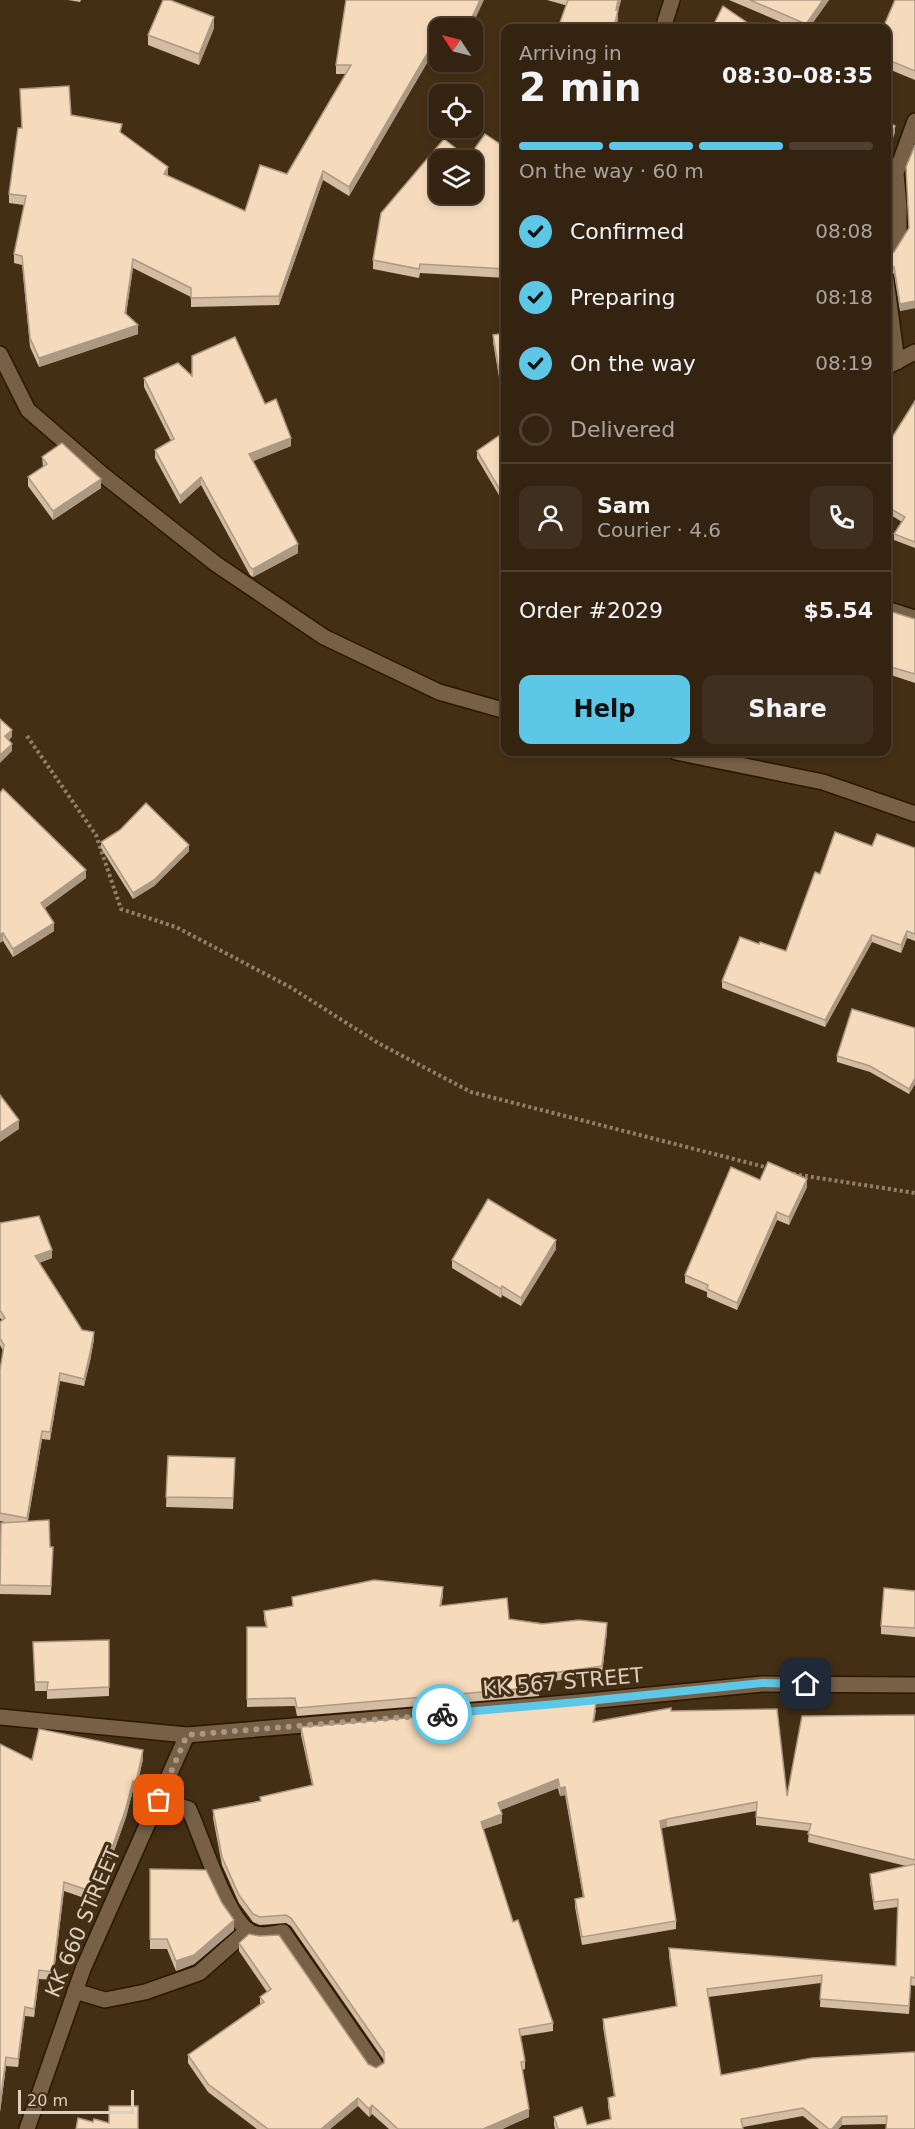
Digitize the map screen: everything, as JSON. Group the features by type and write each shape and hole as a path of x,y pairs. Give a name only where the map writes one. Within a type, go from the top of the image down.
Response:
{"street":[{"path":"664,24 672,0"},
{"path":"891,246 899,234 896,173 915,121"},
{"path":"892,365 915,352"},
{"path":"0,354 28,410 103,475 216,564 324,636 439,692 501,710"},
{"path":"891,611 915,618"},
{"path":"696,756 823,782 915,814"},
{"name":"KK 567 STREET","path":"0,1717 187,1735 578,1702 762,1683 915,1685"},
{"name":"KK 660 STREET","path":"27,2129 83,1969 187,1735"},
{"path":"159,1800 189,1809 228,1905 248,1930 265,1935 283,1932 376,2066"},
{"path":"75,1991 105,2000 145,1992 199,1972 248,1930"}],"path":[{"path":"27,736 96,835 121,909 186,932 290,987 378,1043 471,1092 772,1169"},
{"path":"783,1172 915,1193"}],"building":[{"path":"163,0 170,0 214,17 199,54 148,35"},
{"path":"346,0 480,0 472,18 429,18 429,50 349,187 323,171 279,296 191,298 191,288 133,259 125,313 138,325 39,358 30,338 22,256 14,254 26,196 9,194 18,128 22,128 20,89 69,86 71,115 122,124 120,132 168,167 164,174 245,211 260,165 287,174 351,65 336,65"},
{"path":"568,0 618,0 615,24 559,24"},
{"path":"750,0 823,0 806,24"},
{"path":"895,0 915,0 915,71 891,61 891,24 885,24"},
{"path":"723,6 749,24 714,24"},
{"path":"891,123 895,126 891,136"},
{"path":"485,134 501,145 501,269 420,264 419,269 373,260 381,213 429,157 429,204 483,204 483,150 474,150"},
{"path":"444,139 458,150 435,150"},
{"path":"915,145 915,301 900,304 894,267 891,265 891,254 909,228 906,167"},
{"path":"501,334 501,383 493,335"},
{"path":"235,337 265,404 276,399 291,438 249,454 298,544 253,569 201,477 180,496 155,450 174,439 144,378 178,363 192,376 192,356"},
{"path":"915,401 915,542 894,534 905,517 891,509 891,439"},
{"path":"501,434 501,492 477,451"},
{"path":"62,443 101,479 53,511 28,477 47,464 42,457"},
{"path":"891,612 915,619 915,674 891,667"},
{"path":"0,719 12,730 5,736 12,744 0,755"},
{"path":"3,789 86,870 41,903 54,923 13,949 3,933 0,934 0,793"},
{"path":"146,803 189,845 154,880 133,893 101,842 120,830"},
{"path":"835,832 872,846 877,834 915,848 915,934 907,931 901,945 872,935 825,1020 722,981 740,937 786,951 815,872 820,874"},
{"path":"852,1009 915,1028 915,1078 909,1089 870,1066 837,1056"},
{"path":"0,1095 19,1120 0,1133"},
{"path":"768,1162 807,1179 789,1217 777,1212 737,1303 707,1289 708,1285 685,1275 731,1167 760,1180"},
{"path":"488,1199 556,1240 521,1298 452,1260"},
{"path":"39,1216 52,1250 35,1256 82,1330 94,1332 84,1379 60,1373 50,1432 42,1431 27,1518 0,1513 0,1370 4,1345 0,1338 0,1322 5,1318 0,1310 0,1223"},
{"path":"168,1456 235,1458 233,1498 166,1497"},
{"path":"49,1520 50,1547 53,1547 51,1586 0,1585 1,1523"},
{"path":"374,1580 443,1587 440,1606 507,1598 509,1619 542,1624 579,1620 607,1623 602,1666 538,1675 539,1687 297,1708 295,1698 247,1699 247,1627 267,1627 264,1611 293,1606 292,1597"},
{"path":"884,1588 915,1591 915,1628 881,1626"},
{"path":"109,1640 109,1687 47,1690 48,1682 35,1682 33,1642"},
{"path":"596,1702 593,1722 671,1708 671,1711 777,1709 787,1796 802,1716 915,1715 915,1860 808,1834 811,1824 756,1817 757,1802 667,1819 660,1821 676,1921 582,1937 575,1899 584,1897 565,1787 560,1788 558,1779 498,1803 502,1814 481,1822 513,1922 518,1920 553,2023 519,2029 525,2061 521,2062 529,2109 483,2129 398,2129 372,2105 369,2109 358,2098 321,2129 268,2129 208,2084 188,2055 264,2002 260,1997 271,1989 239,1943 249,1934 279,1935 368,2064 376,2068 384,2063 384,2052 291,1918 286,1915 260,1917 253,1914 239,1895 222,1857 213,1810 261,1801 260,1797 313,1785 301,1727"},
{"path":"39,1729 143,1750 136,1782 133,1781 126,1808 96,1893 64,1882 53,1972 39,1970 34,2009 25,2007 18,2059 6,2057 0,2103 0,1744 32,1760"},
{"path":"915,1864 915,1978 911,1977 909,2006 820,1999 822,1975 707,1989 721,2075 812,2058 915,2052 915,2129 886,2129 887,2116 842,2117 832,2129 829,2129 803,2108 741,2119 743,2129 558,2129 554,2117 582,2107 587,2125 611,2119 608,2098 615,2096 603,2019 677,2006 669,1948 896,1966 898,1899 874,1902 870,1874"},
{"path":"150,1869 206,1870 222,1903 234,1920 194,1955 176,1961 167,1939 150,1939"},
{"path":"109,2106 138,2106 138,2129 76,2129 78,2118 109,2123"}],"way so far":[{"path":"159,1800 187,1735 442,1714"}],"route":[{"path":"442,1714 762,1683 806,1684"}]}
